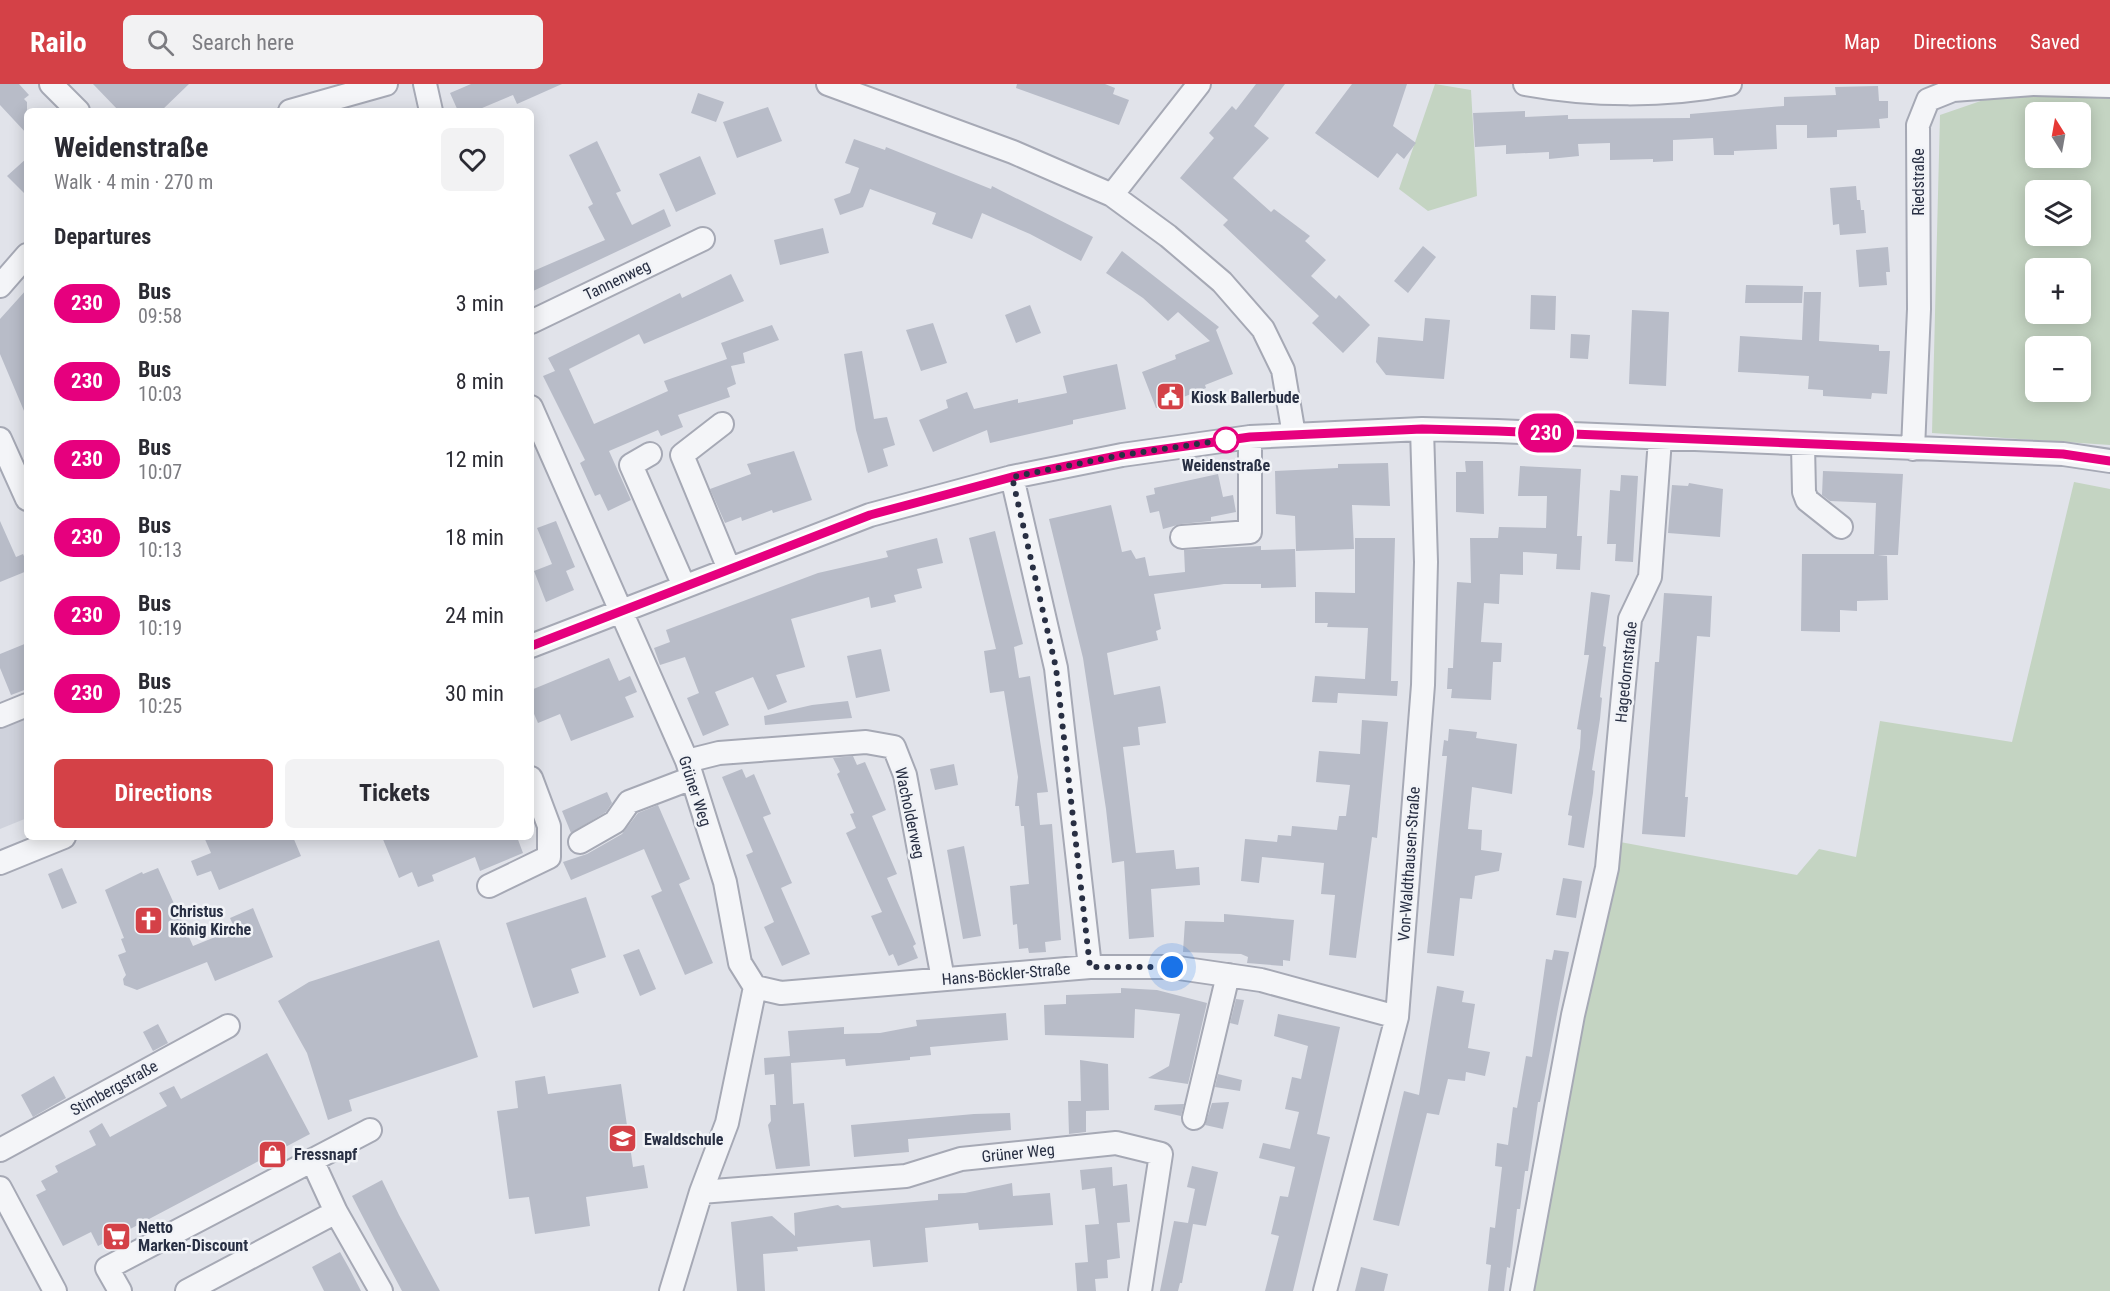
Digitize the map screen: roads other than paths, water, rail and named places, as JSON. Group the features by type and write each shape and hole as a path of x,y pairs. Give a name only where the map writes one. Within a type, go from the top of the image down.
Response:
{"street":[{"path":"51,84 75,108"},
{"path":"301,108 386,84"},
{"path":"425,84 430,108"},
{"path":"828,84 1013,152 1112,195 1168,236 1222,282 1263,329 1283,370 1294,435"},
{"path":"1525,84 1550,89 1628,92 1709,88 1730,84"},
{"name":"Riedstraße","path":"1913,449 1919,309 1918,125 1928,100 1953,90 2033,84 2110,86"},
{"path":"1112,195 1188,88"},
{"name":"Tannenweg","path":"534,321 703,239"},
{"path":"0,286 24,258"},
{"name":"Grüner Weg","path":"534,414 689,770 725,882 740,963 754,987"},
{"path":"722,424 682,454 729,569"},
{"path":"534,645 619,610 870,515 1012,477 1122,455 1250,437 1422,429 2063,454 2110,461"},
{"name":"Von-Waldthausen-Straße","path":"1325,1291 1397,1017 1423,685 1426,562 1422,429"},
{"path":"1182,537 1250,532 1250,437"},
{"path":"0,439 24,492"},
{"name":"Hagedornstraße","path":"1522,1291 1573,1015 1607,868 1630,619 1650,577 1660,439"},
{"path":"1803,445 1807,500 1841,526"},
{"path":"650,454 631,465 684,586"},
{"path":"1012,477 1056,668 1090,967"},
{"path":"0,716 24,706"},
{"name":"Wacholderweg","path":"689,770 719,753 866,742 894,747 904,775 943,979"},
{"path":"580,842 615,822 629,802 689,770"},
{"path":"489,886 549,857 549,826 534,786"},
{"path":"0,863 57,840"},
{"name":"Hans-Böckler-Straße","path":"754,987 781,993 1090,967 1172,967 1261,980 1397,1017"},
{"path":"1194,1118 1228,975"},
{"path":"671,1291 701,1192 727,1123 754,987"},
{"name":"Stimbergstraße","path":"0,1150 228,1026"},
{"path":"120,1291 107,1268 370,1130"},
{"name":"Grüner Weg","path":"701,1192 906,1176 962,1159 1116,1143 1161,1154 1140,1291"},
{"path":"312,1160 336,1212 381,1291"},
{"path":"2,1196 55,1291"},
{"path":"187,1291 336,1212"}],"place":[{"name":"Kiosk Ballerbude","path":"1170,397"},
{"name":"Weidenstraße","path":"1226,440"},
{"name":"Christus König Kirche","path":"149,920"},
{"name":"Ewaldschule","path":"623,1139"},
{"name":"Fressnapf","path":"273,1154"},
{"name":"Netto Marken-Discount","path":"117,1236"}]}
